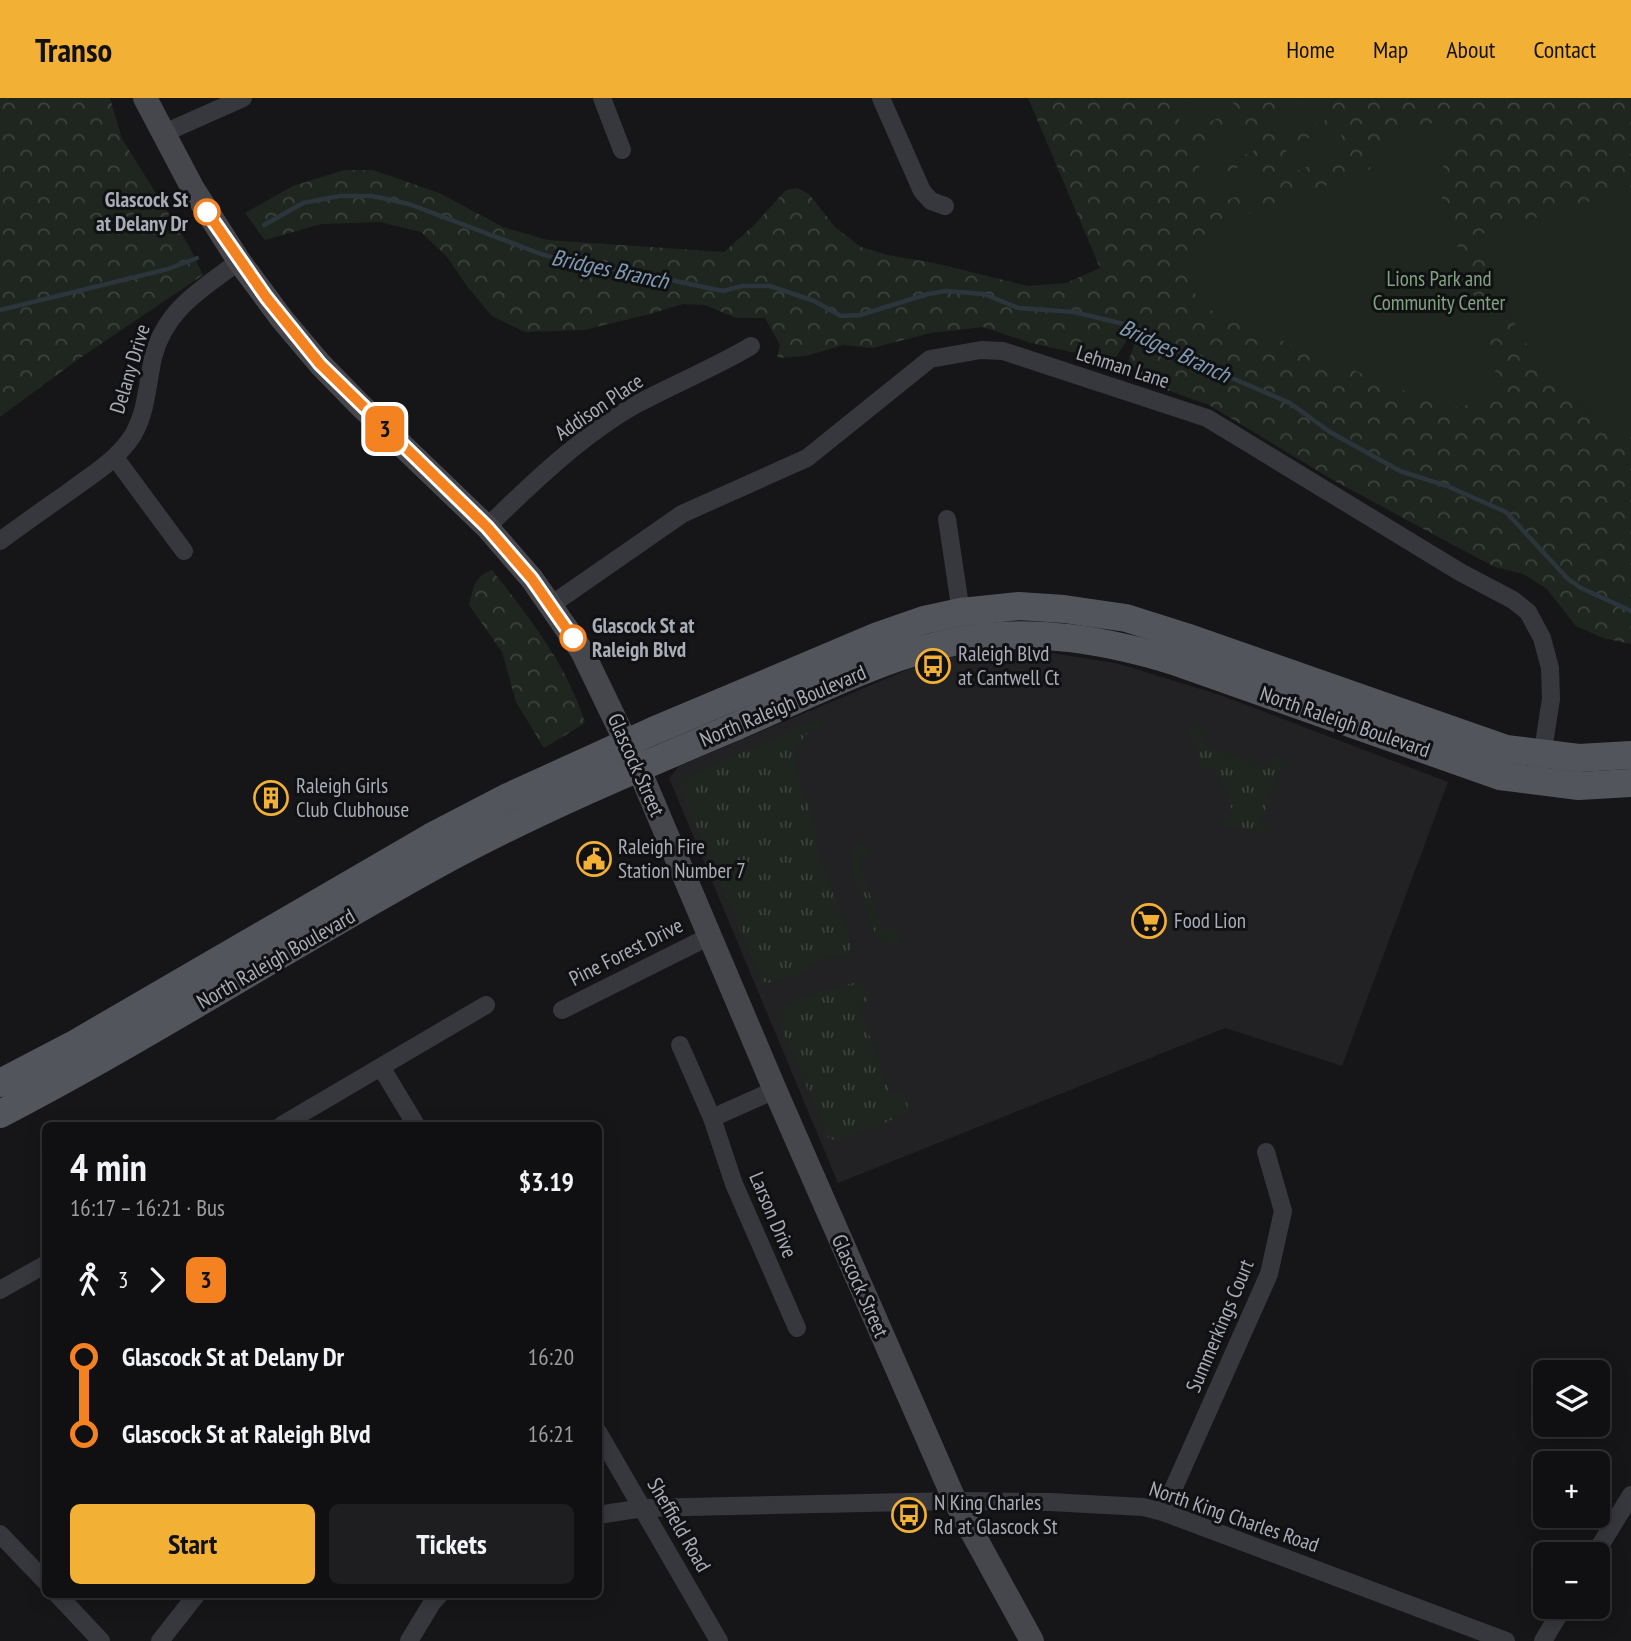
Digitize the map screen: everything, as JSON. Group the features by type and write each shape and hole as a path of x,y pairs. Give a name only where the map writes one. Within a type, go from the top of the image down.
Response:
{"main road":[{"name":"North Raleigh Boulevard","path":"0,1083 73,1045 431,837 508,797 633,755 931,647 964,626 1019,606 1126,618 1186,636 1506,749 1579,758 1631,755"},
{"name":"North Raleigh Boulevard","path":"964,626 1121,645 1174,661 1500,776 1538,783 1579,786 1631,783"},
{"name":"North Raleigh Boulevard","path":"0,1114 85,1070 633,755"}],"street":[{"name":"Glascock Street","path":"145,98 193,189 239,261 282,319 320,364 487,527 551,605 582,651 633,755 775,1090 955,1501 1032,1641"},
{"path":"162,134 243,98"},
{"path":"601,98 622,150"},
{"path":"881,98 922,191 931,201 945,206"},
{"name":"Delany Drive","path":"0,541 116,458 134,434 142,414 160,336 170,318 181,306 239,261"},
{"name":"Addison Place","path":"487,527 586,440 635,405 722,364 751,346"},
{"name":"Lehman Lane","path":"551,605 682,514 807,458 930,359 981,350 1003,351 1207,418 1460,572 1513,600 1528,612 1542,638 1550,668 1550,699 1538,783"},
{"path":"116,458 184,551"},
{"path":"947,519 964,626"},
{"name":"Pine Forest Drive","path":"562,1010 710,936"},
{"path":"287,1122 486,1004"},
{"name":"Larson Drive","path":"680,1045 712,1118 734,1184 797,1328"},
{"path":"380,1067 414,1122"},
{"path":"712,1118 775,1090"},
{"name":"Summerkings Court","path":"1163,1512 1269,1274 1283,1211 1266,1152"},
{"path":"0,1290 42,1266"},
{"name":"Sheffield Road","path":"602,1439 719,1641"},
{"path":"1602,1542 1631,1495"},
{"name":"North King Charles Road","path":"602,1515 643,1508 955,1501 1143,1507 1163,1512 1506,1641"},
{"path":"0,1534 42,1578"},
{"path":"61,1598 101,1641"},
{"path":"160,1641 194,1598"},
{"path":"409,1641 436,1598"},
{"path":"1544,1641 1557,1619"}],"shaded area":[{"path":"1032,650 1116,663 1220,695 1448,782 1342,1066 1225,1028 838,1183 669,778 679,766 940,656"}],"green space":[{"path":"0,98 110,98 122,139 189,246 203,275 80,358 0,417"},
{"name":"Lions Park and Community Center","path":"1028,98 1631,98 1631,644 1603,638 1576,626 1546,588 1523,574 1495,567 1455,546 1333,480 1209,405 1150,384 1128,363 1134,345 1129,337 1116,357 1071,352 1031,343 983,327 931,333 872,348 843,345 806,356 777,358 780,345 765,318 736,318 705,305 683,304 584,330 525,332 492,316 447,257 421,232 380,222 321,224 265,240 245,213 293,186 344,170 373,170 439,193 503,227 548,240 724,252 753,226 786,190 797,188 809,194 835,227 861,247 1028,286 1066,283 1100,268"},
{"path":"1202,98 1231,98 1236,110 1185,133 1175,109"},
{"path":"1313,98 1325,98 1333,117 1281,139 1271,116"},
{"path":"1432,123 1455,134 1437,184 1494,355 1496,382 1488,397 1453,408 1424,399 1222,316 1206,307 1197,297 1190,279 1190,269 1197,251 1217,229 1242,216 1370,169 1372,149"},
{"path":"1337,126 1347,149 1295,172 1285,148"},
{"path":"1244,127 1254,151 1202,173 1192,149"},
{"path":"1257,159 1267,183 1216,205 1206,181"},
{"path":"1631,189 1631,431 1595,417 1555,384 1527,345 1500,297 1478,235"},
{"path":"492,570 558,662 585,723 544,748 516,702 502,652 469,605 478,579"},
{"path":"818,720 821,727 810,730 794,750 795,767 816,829 816,846 851,950 842,957 822,959 798,974 768,983 762,981 683,796 680,783 683,778"},
{"path":"1190,727 1205,732 1203,745 1268,768 1273,756 1294,765 1292,767 1281,764 1260,824 1270,829 1268,834 1224,826 1220,821 1234,815 1216,767 1205,770 1202,768"},
{"path":"865,843 869,855 859,859 873,905 884,931 895,929 900,939 896,943 884,943 875,934 850,863 853,850"},
{"path":"858,982 865,987 869,999 859,1006 890,1093 903,1091 908,1109 875,1127 837,1140 829,1139 776,1015 781,1009 801,999"}],"waterway":[{"name":"Bridges Branch","path":"264,225 303,203 340,196 372,196 409,204 541,254 588,267 623,270 723,291 742,286 770,286 814,301 841,316 860,315 946,291 984,294 1018,308 1074,312 1136,327 1206,367 1290,403 1330,432 1400,471 1447,486 1506,512 1568,579 1581,588 1631,611"},
{"name":"Bridges Branch","path":"0,310 168,269 197,258"}],"bus line":[{"name":"3","path":"207,212 282,319 320,364 487,527 532,579 573,638"}],"place":[{"name":"Glascock St at Delany Dr","path":"207,212"},
{"name":"Glascock St at Raleigh Blvd","path":"573,638"},
{"name":"Raleigh Blvd at Cantwell Ct","path":"933,666"},
{"name":"Raleigh Girls Club Clubhouse","path":"271,798"},
{"name":"Raleigh Fire Station Number 7","path":"594,859"},
{"name":"Food Lion","path":"1149,921"},
{"name":"N King Charles Rd at Glascock St","path":"909,1515"}]}
